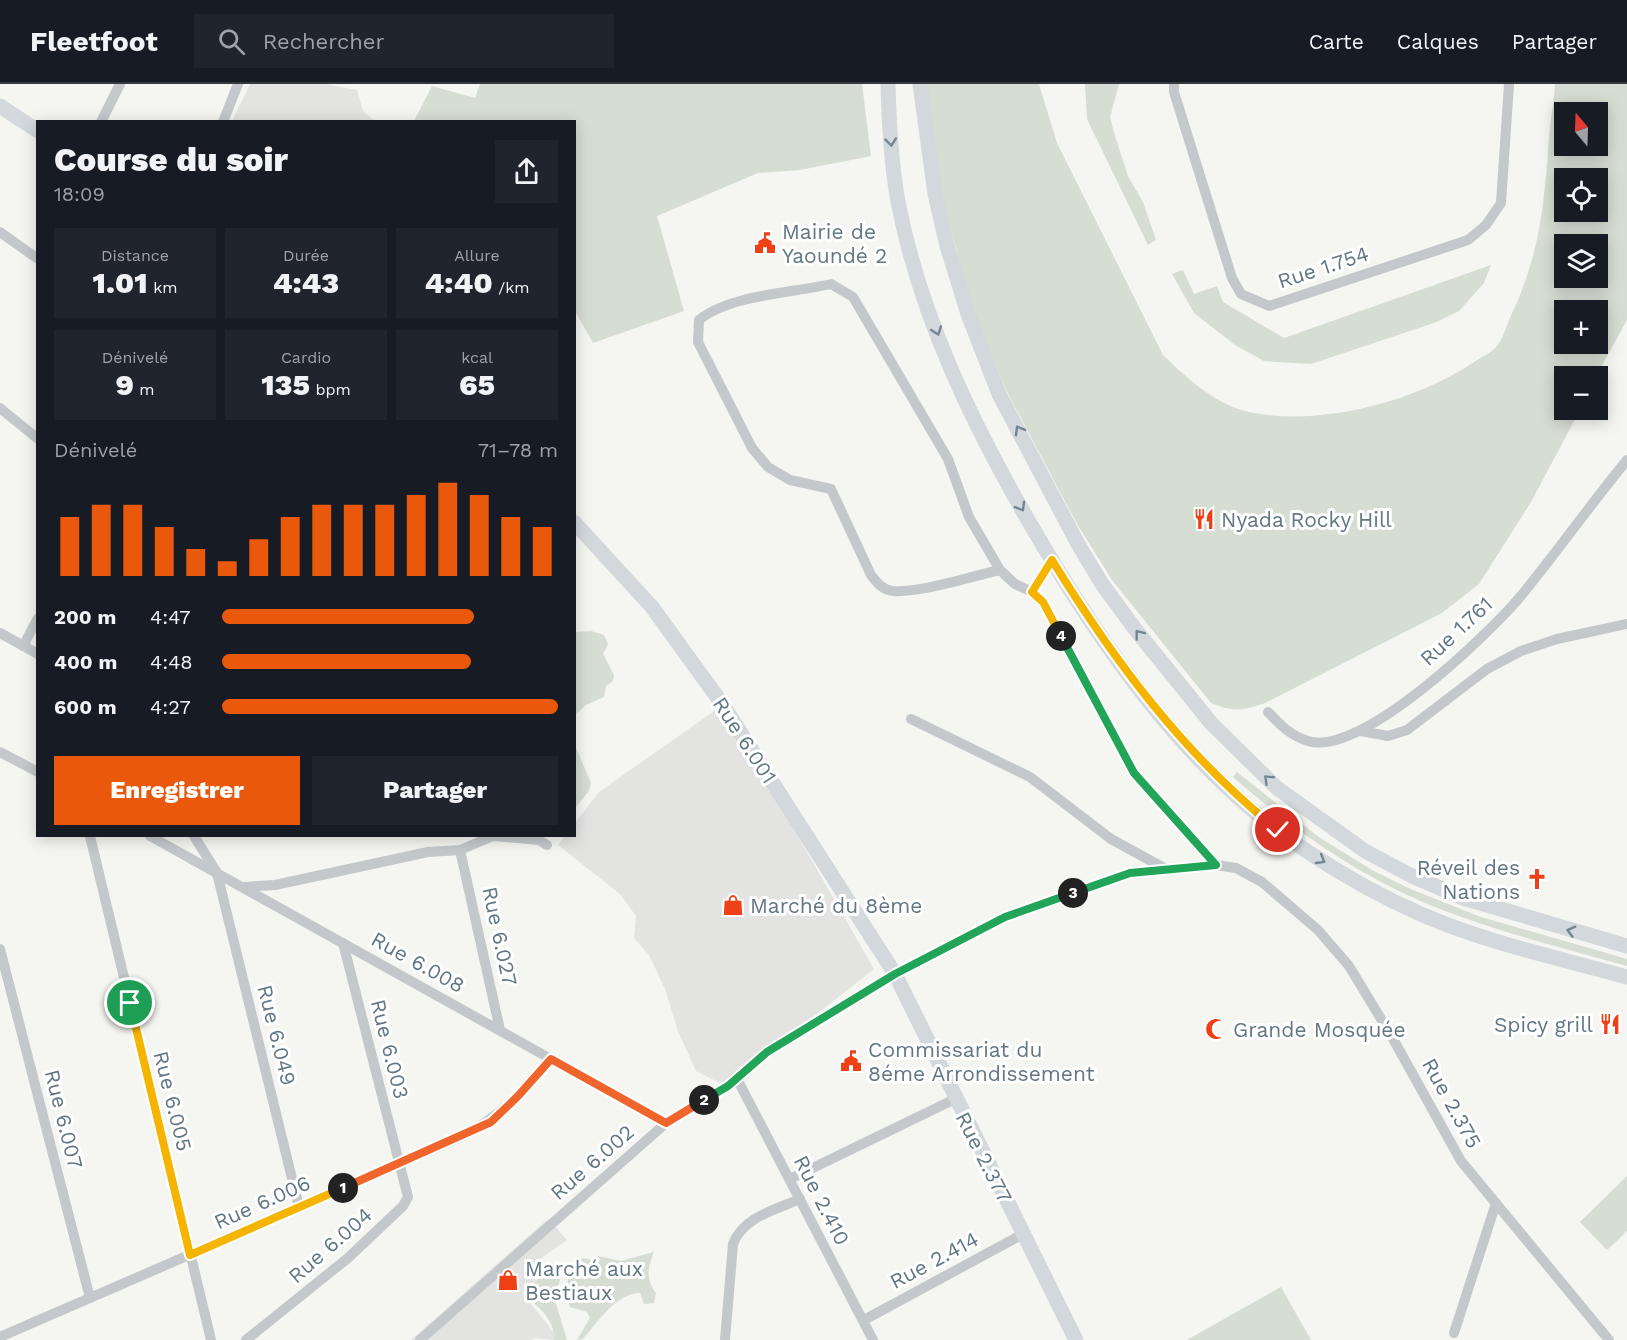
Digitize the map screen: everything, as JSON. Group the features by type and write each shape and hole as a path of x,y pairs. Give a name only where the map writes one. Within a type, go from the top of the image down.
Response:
{"main road":[{"path":"888,84 890,140 898,204 926,301 957,385 1008,485 1052,560 1097,633 1132,680 1189,748 1255,812 1308,852 1373,891 1424,916 1487,938 1627,977"},
{"path":"920,84 934,194 947,246 968,314 999,394 1078,544 1102,584 1135,629 1211,723 1277,788 1365,851 1410,875 1463,898 1627,946"},
{"path":"0,106 36,130"},
{"name":"Rue 6.001","path":"576,524 652,607 723,705 895,974"},
{"name":"Rue 2.377","path":"895,974 955,1100 1076,1340"}],"street":[{"path":"102,120 120,84"},
{"path":"224,120 238,84"},
{"name":"Rue 1.754","path":"1174,84 1174,92 1232,278 1241,294 1269,306 1468,240 1486,225 1501,203 1509,84"},
{"path":"0,232 36,258"},
{"path":"1000,570 910,590 892,591 879,586 871,575 831,489 790,480 768,467 752,448 698,342 699,320 708,313 732,304 831,284 853,297 948,459 969,517 1000,570 1015,584 1032,592 1043,602 1134,773 1216,865"},
{"path":"0,408 36,439"},
{"name":"Rue 1.761","path":"1268,712 1280,725 1309,742 1333,740 1361,731 1395,711 1463,653 1519,599 1627,460"},
{"path":"1032,592 1052,560"},
{"path":"23,646 36,622"},
{"path":"1361,731 1388,736 1407,730 1487,669 1521,651 1557,639 1627,624"},
{"path":"0,633 36,653"},
{"path":"911,719 1030,777 1111,839 1164,868"},
{"path":"0,752 36,771"},
{"name":"Rue 6.005","path":"90,837 211,1340"},
{"name":"Rue 6.008","path":"152,837 666,1123"},
{"path":"195,837 217,873"},
{"path":"243,887 275,885 428,852 459,850 491,837"},
{"path":"504,837 539,840 547,845"},
{"name":"Rue 6.027","path":"459,850 500,1030"},
{"name":"Rue 2.375","path":"895,974 1005,917 1130,873 1164,868 1216,865 1236,868 1262,882 1318,930 1349,966 1461,1161 1609,1340"},
{"name":"Rue 6.049","path":"217,873 299,1207"},
{"name":"Rue 6.003","path":"343,943 398,1164"},
{"name":"Rue 6.007","path":"0,949 90,1298"},
{"name":"Rue 6.002","path":"420,1340 666,1123 728,1086 767,1052 895,974"},
{"name":"Rue 6.006","path":"0,1337 491,1122 551,1059"},
{"name":"Rue 2.410","path":"736,1077 790,1179 824,1250 873,1340"},
{"path":"790,1179 955,1100"},
{"name":"Rue 6.004","path":"246,1340 348,1258 403,1206 408,1197 407,1187 398,1164"},
{"path":"725,1340 733,1244 739,1230 748,1222 800,1199"},
{"path":"1454,1334 1496,1203"},
{"name":"Rue 2.414","path":"864,1320 1023,1234"}],"shaded area":[{"path":"250,84 325,84 357,90 363,111 374,120 232,120"},
{"path":"480,84 862,84 871,156 800,170 758,173 657,216 684,311 593,343 576,313 576,120 415,120 432,86 475,98"},
{"path":"927,84 1039,84 1057,143 1163,355 1182,373 1203,390 1225,403 1249,412 1277,416 1336,413 1366,408 1395,399 1424,389 1450,376 1489,353 1502,337 1528,273 1539,230 1555,84 1627,84 1627,320 1602,366 1554,366 1554,420 1575,420 1531,502 1479,584 1442,613 1265,703 1250,708 1232,709 1211,703 1112,580 1077,524 1006,390 970,302 939,185"},
{"path":"1085,84 1119,84 1110,117 1128,176 1143,202 1156,240 1148,245 1087,119"},
{"path":"1491,265 1484,283 1459,311 1434,323 1311,364 1264,361 1235,345 1194,313 1172,274 1183,270 1194,294 1217,286 1223,302 1284,338"},
{"path":"591,631 604,635 608,644 603,654 614,675 613,681 606,686 604,697 586,705 576,714 576,632"},
{"name":"Marché du 8ème","path":"717,709 776,798 874,969 726,1086 696,1071 678,1031 665,989 649,955 634,938 636,916 620,894 558,845 564,837 576,837 576,822 599,792"},
{"path":"576,748 591,783 589,791 576,807"},
{"path":"1237,772 1320,838 1372,870 1408,888 1481,917 1627,959 1627,966 1469,920 1393,888 1344,861 1298,830 1233,777"},
{"path":"1627,1176 1627,1231 1607,1250 1580,1222"},
{"name":"Marché aux Bestiaux","path":"548,1219 567,1240 533,1264 540,1274 535,1278 536,1281 522,1293 556,1335 554,1340 535,1338 531,1340 411,1340"},
{"path":"654,1252 650,1263 649,1278 656,1293 654,1303 644,1304 640,1293 631,1294 615,1303 583,1339 577,1340 590,1318 587,1312 570,1307 568,1300 568,1280 577,1263 582,1258 593,1260 598,1256 621,1261"},
{"path":"557,1264 561,1277 554,1297 567,1340 554,1340 550,1321 527,1297 528,1289 537,1280 541,1265"},
{"path":"1281,1287 1311,1340 1187,1340"}],"place":[{"name":"Mairie de Yaoundé 2","path":"765,243"},
{"name":"Nyada Rocky Hill","path":"1204,519"},
{"name":"Réveil des Nations","path":"1537,879"},
{"name":"Marché du 8ème","path":"733,905"},
{"name":"Spicy grill","path":"1610,1024"},
{"name":"Grande Mosquée","path":"1216,1029"},
{"name":"Commissariat du 8éme Arrondissement","path":"851,1061"},
{"name":"Marché aux Bestiaux","path":"508,1280"}],"route":[{"path":"130,1003 190,1255 491,1122 551,1059 666,1123 728,1086 767,1052 895,974 1005,917 1130,873 1164,868 1216,865 1134,773 1043,602 1032,592 1052,560 1097,633 1132,680 1205,765 1255,812 1278,830"}]}
